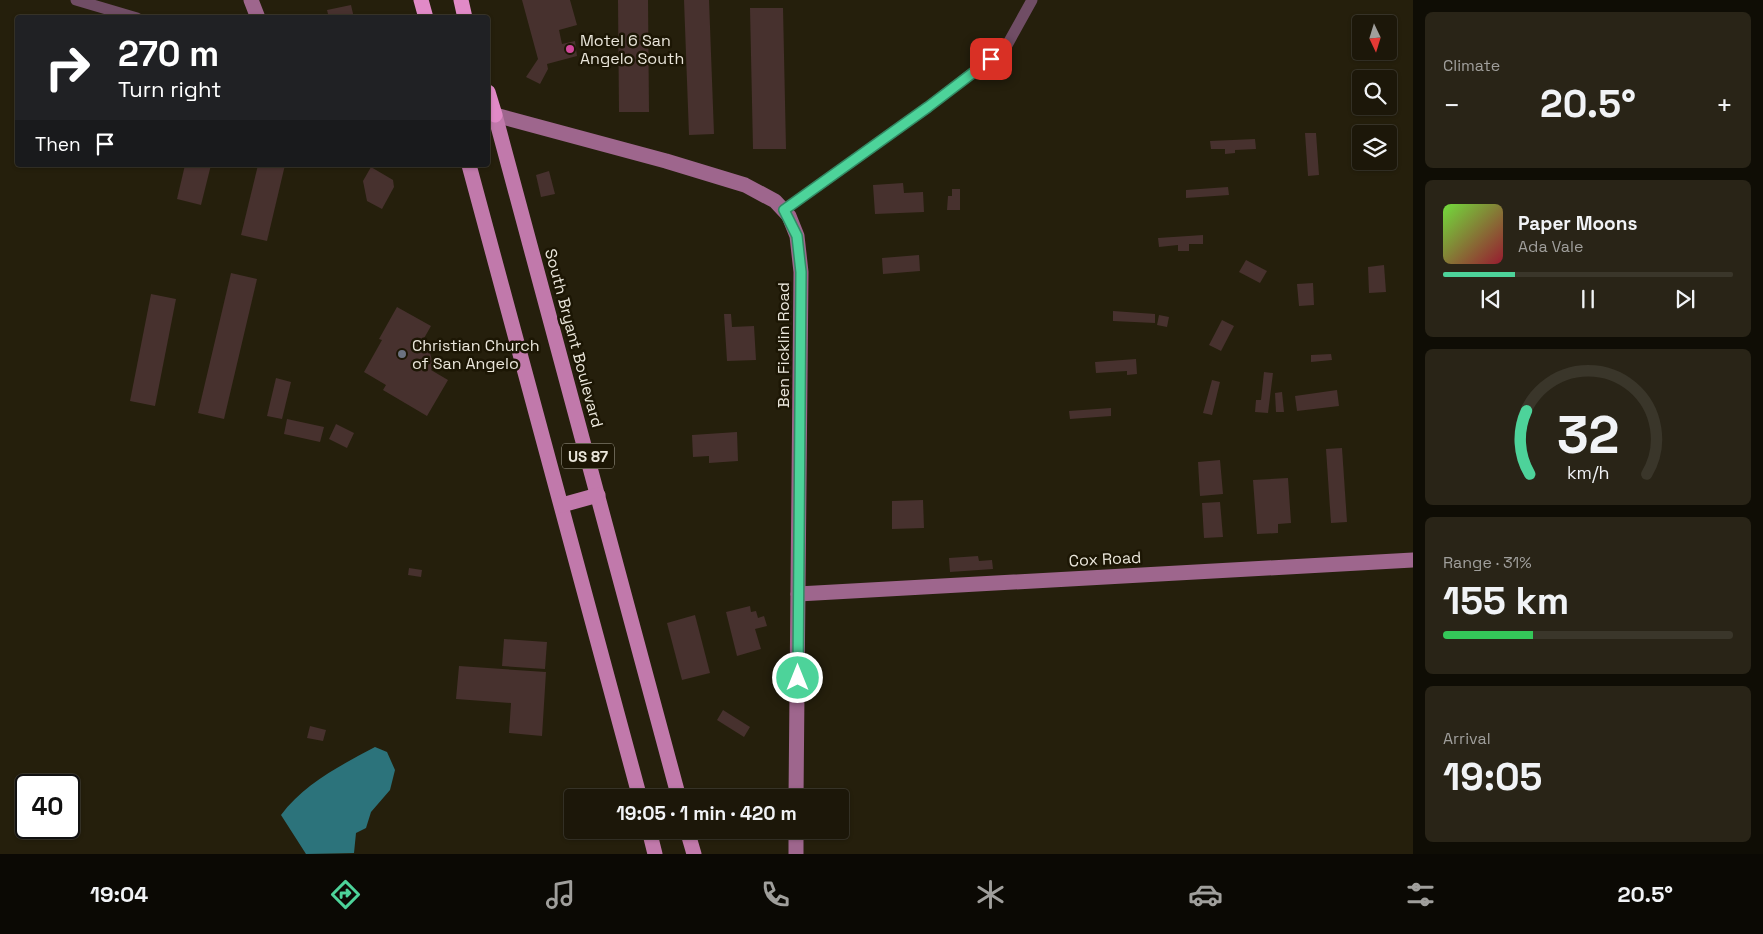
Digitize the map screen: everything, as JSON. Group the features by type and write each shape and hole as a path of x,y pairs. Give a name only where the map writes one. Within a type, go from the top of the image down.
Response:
{"highway":[{"path":"421,0 425,15"},
{"path":"461,0 464,15"}],"main road":[{"name":"South Bryant Boulevard","path":"491,114 598,495 677,789"},
{"name":"US 87","path":"470,167 638,789"},
{"path":"562,505 598,495"},
{"path":"651,839 655,854"},
{"path":"690,839 694,854"}],"street":[{"path":"76,0 127,15"},
{"path":"251,0 257,15"},
{"path":"784,210 928,107 1006,47 1032,0"},
{"name":"Ben Ficklin Road","path":"491,114 729,179 762,194 784,210 797,236 801,266 796,789"},
{"name":"Cox Road","path":"798,594 1413,560"},
{"path":"796,839 796,854"}],"water":[{"path":"375,747 387,752 395,770 390,790 371,812 366,828 356,833 354,853 306,854 281,815 301,794 324,776"}],"building":[{"path":"522,0 570,0 577,25 559,30 562,44 575,41 577,56 547,64 548,69 540,84 526,77 538,59"},
{"path":"618,0 648,0 649,112 619,112"},
{"path":"684,0 709,0 714,134 689,135"},
{"path":"351,5 353,15 328,15 327,10"},
{"path":"750,8 783,8 786,149 753,149"},
{"path":"1305,133 1316,133 1319,175 1308,176"},
{"path":"1255,139 1256,149 1235,150 1235,153 1225,154 1225,149 1211,149 1210,141"},
{"path":"185,167 210,167 201,205 177,199"},
{"path":"258,167 285,167 267,241 241,235"},
{"path":"371,167 393,180 394,187 382,209 367,201 363,181"},
{"path":"549,171 555,194 541,197 536,175"},
{"path":"903,183 904,193 923,192 924,212 875,214 873,185"},
{"path":"1228,187 1229,195 1186,198 1186,190"},
{"path":"952,189 960,189 960,210 947,210 948,196 952,196"},
{"path":"1203,235 1203,244 1189,244 1189,251 1178,251 1178,245 1159,247 1158,238"},
{"path":"919,255 920,271 883,274 882,258"},
{"path":"1246,260 1267,271 1260,283 1239,272"},
{"path":"1384,265 1386,292 1369,293 1368,267"},
{"path":"231,273 257,279 224,419 198,413"},
{"path":"1313,283 1314,305 1299,306 1297,284"},
{"path":"151,294 176,299 155,406 130,401"},
{"name":"Christian Church of San Angelo","path":"397,307 431,326 423,340 428,343 433,366 431,370 448,380 427,416 383,390 386,385 364,372 382,340 379,339"},
{"path":"1113,311 1155,314 1155,323 1113,321"},
{"path":"724,314 731,314 732,327 754,326 756,360 727,361"},
{"path":"1159,315 1169,317 1167,327 1157,325"},
{"path":"1222,320 1234,326 1221,351 1209,345"},
{"path":"1331,354 1332,360 1311,362 1311,355"},
{"path":"1136,359 1137,374 1127,375 1127,371 1096,373 1095,362"},
{"path":"1264,372 1273,373 1268,413 1255,412 1256,400 1261,400"},
{"path":"276,378 291,382 282,419 267,416"},
{"path":"1212,380 1220,382 1212,415 1203,413"},
{"path":"1337,390 1339,406 1297,411 1295,396"},
{"path":"1282,392 1284,412 1276,412 1275,393"},
{"path":"1111,408 1111,416 1070,419 1069,411"},
{"path":"287,419 324,427 320,442 284,434"},
{"path":"336,424 354,433 347,448 329,439"},
{"path":"737,432 738,461 709,463 709,456 693,457 692,435"},
{"path":"1342,448 1347,522 1331,523 1326,449"},
{"path":"1220,460 1223,494 1200,496 1198,462"},
{"path":"1288,478 1291,523 1278,524 1278,533 1257,534 1253,480"},
{"path":"923,500 924,528 892,529 892,501"},
{"path":"1220,502 1223,537 1204,538 1202,503"},
{"path":"978,556 979,561 992,560 993,569 950,572 949,558"},
{"path":"409,568 422,570 421,577 408,575"},
{"path":"750,606 751,612 756,611 758,618 764,616 767,626 755,629 761,649 737,656 726,612"},
{"path":"695,615 710,673 682,680 667,623"},
{"path":"504,639 547,642 545,669 502,666"},
{"path":"459,666 546,672 542,736 509,733 511,703 456,699"},
{"path":"723,710 750,727 744,737 717,720"},
{"path":"310,726 326,730 323,741 307,738"}],"place":[{"name":"Motel 6 San Angelo South","path":"570,49"},
{"name":"Christian Church of San Angelo","path":"402,354"}],"route":[{"path":"798,678 801,260 797,236 789,216 784,210 928,107 991,59"}]}
